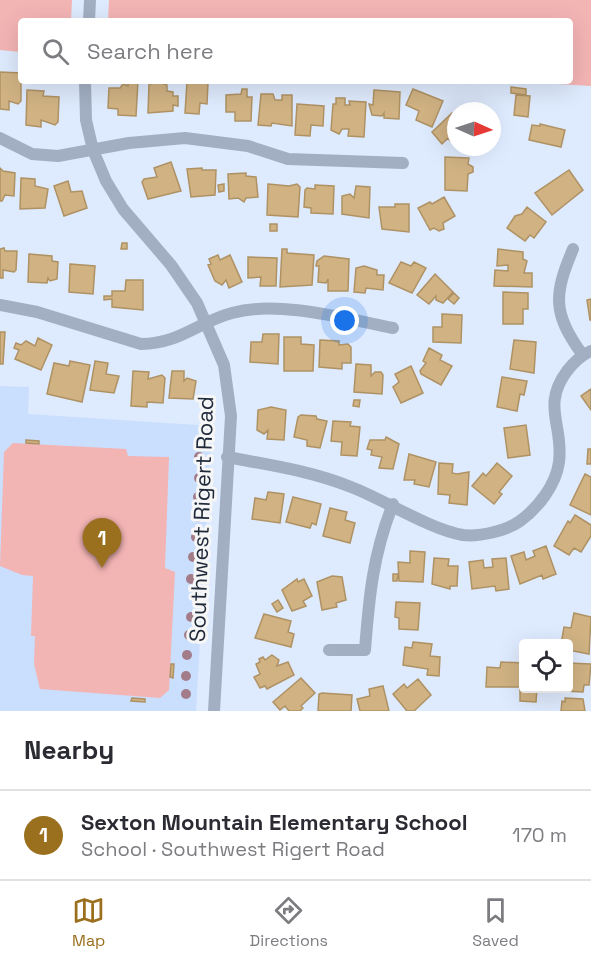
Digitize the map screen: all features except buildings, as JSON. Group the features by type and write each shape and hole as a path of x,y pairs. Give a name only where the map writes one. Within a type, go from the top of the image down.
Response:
{"street":[{"path":"89,18 90,0"},
{"name":"Southwest Rigert Road","path":"86,84 86,120 93,150 106,181 123,209 171,265 208,324 224,365 230,398 214,711"},
{"path":"0,138 32,154 58,156 129,143 185,138 249,146 288,159 404,163"},
{"path":"228,457 301,470 393,504 447,531 466,535 489,533 519,522 550,491 559,462 553,404 558,384 587,353 569,337 558,306 559,282 573,249"},
{"path":"0,305 37,312 141,344 158,344 176,339 232,313 266,309 332,316 393,328"},
{"path":"329,650 365,650 371,579 379,541 393,504"}],"shaded area":[{"path":"0,0 72,0 71,18 18,18 18,52 0,50"},
{"path":"109,0 591,0 591,86 555,84 573,84 573,18 108,18"},
{"path":"0,386 29,387 28,414 212,426 196,711 0,711"},
{"path":"13,443 126,449 128,456 169,457 165,568 175,572 169,690 160,698 40,689 34,664 35,636 31,636 33,576 22,575 0,566 4,452"}],"place":[{"name":"Sexton Mountain Elementary School","path":"102,568"}]}
